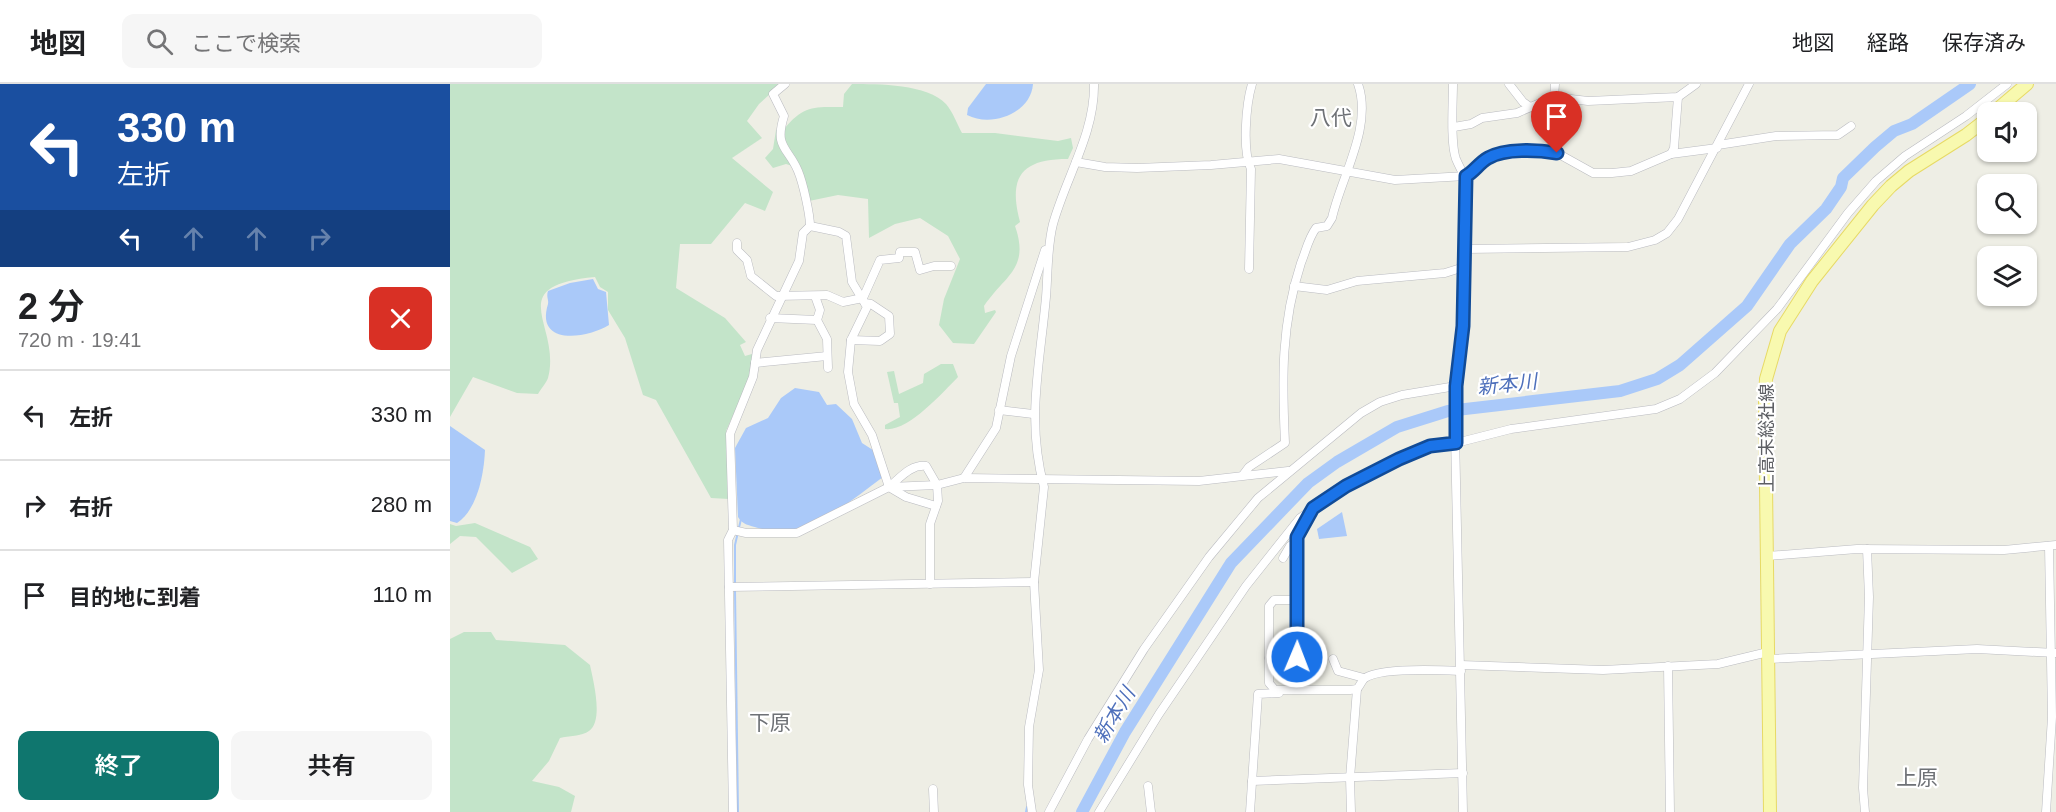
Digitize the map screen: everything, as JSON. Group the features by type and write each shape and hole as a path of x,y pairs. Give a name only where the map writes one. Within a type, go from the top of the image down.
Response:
{"main road":[{"path":"2006,102 2027,84"},
{"name":"上高末総社線","path":"1770,812 1766,380 1780,331 1812,281 1873,205 1909,171 1977,126"}],"street":[{"path":"785,84 773,94 784,116 780,128 781,142 788,158 797,169 810,226"},
{"path":"1032,812 1028,785 1029,727 1039,670 1034,582 1043,515 1044,487 1034,440 1034,414 1053,224 1093,114 1094,84"},
{"path":"1250,269 1251,169 1247,160 1248,96 1252,84"},
{"path":"1243,475 1249,467 1285,443 1282,362 1294,286 1310,236 1316,228 1327,226 1359,135 1358,84"},
{"path":"1453,84 1456,159 1466,176 1463,326 1456,389 1455,434 1463,812"},
{"path":"1509,84 1530,107"},
{"path":"1554,98 1555,84"},
{"path":"1454,126 1470,124 1482,118 1517,113 1554,98 1588,101 1678,97 1696,84"},
{"path":"1465,249 1613,248 1649,243 1666,233 1678,219 1749,84"},
{"path":"1099,812 1154,722 1246,586 1300,518 1346,486 1430,446 1456,443 1511,429 1656,409 1680,399 1715,373 1777,309 1865,192 1905,156 1966,116 2007,84"},
{"path":"1671,154 1674,148 1678,97"},
{"path":"1076,162 1105,167 1137,168 1279,159 1395,180 1466,176 1488,158 1500,154 1545,151 1557,153 1593,173 1612,173 1631,171 1671,154 1776,136 1838,135 1851,126"},
{"path":"733,812 728,540 733,530 730,434 753,377 757,350 770,318 799,261 802,233 810,226"},
{"path":"810,226 839,232 846,237 852,282 867,307 851,340 847,361 850,390 854,404 872,435 889,487 896,493 936,506"},
{"path":"736,243 737,250 747,260 751,276 769,292 780,297 827,295 843,302 864,300 889,316 891,334 880,341 851,340"},
{"path":"964,478 996,428 1017,337 1046,249 1049,247"},
{"path":"864,300 880,260 899,258 900,252 915,252 920,270 934,266 951,266"},
{"path":"1294,286 1327,290 1357,281 1445,273 1464,267"},
{"path":"815,296 820,310 817,320 827,339 828,368"},
{"path":"770,318 817,320"},
{"path":"755,363 827,356"},
{"path":"1049,812 1066,777 1119,688 1182,595 1237,522 1288,471 1361,413 1380,402 1402,395 1456,389"},
{"path":"999,410 1034,414"},
{"path":"733,530 746,533 797,533 889,487 903,474 920,466 926,466 937,485 936,506 930,524 930,584"},
{"path":"889,487 937,485 964,478 1041,477 1199,481 1288,471"},
{"path":"1269,658 1297,657 1297,541 1300,530 1313,508"},
{"path":"1283,558 1290,546 1297,541"},
{"path":"1767,556 1867,549 2004,550 2052,546 2053,756 2046,812"},
{"path":"1865,812 1863,788 1867,549"},
{"path":"729,587 1034,582"},
{"path":"1298,600 1271,602 1270,687 1307,690 1357,689"},
{"path":"1333,659 1338,671 1364,678 1405,670 1461,668 1603,670 1718,664 1768,656 1980,649 2037,650 2053,653"},
{"path":"1668,666 1670,812"},
{"path":"1351,812 1350,778 1357,689 1364,678"},
{"path":"1250,812 1258,694 1302,693 1307,690"},
{"path":"1252,782 1463,773"},
{"path":"1148,786 1151,812"},
{"path":"933,789 933,812"}],"green space":[{"path":"450,84 781,84 759,104 747,121 762,138 732,158 773,192 765,211 745,203 711,244 680,244 676,288 725,318 746,342 740,345 745,356 752,354 751,375 726,431 729,499 711,498 656,400 643,395 625,338 608,310 608,292 600,287 595,277 566,282 550,289 542,299 541,311 550,359 548,378 538,394 517,393 473,377 450,417"},
{"path":"852,84 902,86 927,92 946,104 962,133 995,133 1058,141 1071,138 1073,148 1068,159 1052,160 1029,167 1018,182 1016,193 1020,222 1015,226 1019,241 1017,262 984,306 985,313 995,310 996,312 974,344 953,343 939,325 944,299 960,259 948,236 920,218 895,224 869,238 868,199 838,195 809,201 799,168 786,164 773,168 765,158 773,149 776,130 784,129 804,111 824,107 843,107 844,94"},
{"path":"941,364 953,364 958,377 914,418 894,428 885,429 885,425 900,417 898,403 894,403 887,372 894,371 899,394 923,383 924,374"},
{"path":"475,523 530,547 538,559 512,573 476,537 460,536 450,544 450,524 456,526"},
{"path":"464,632 491,632 496,640 565,645 590,665 597,710 593,726 583,734 560,738 549,761 532,781 559,787 575,796 571,812 450,812 450,639"}],"water":[{"path":"986,84 1033,84 1031,94 1025,103 1009,115 988,120 967,115 968,108"},
{"path":"593,279 598,289 606,292 609,325 588,334 576,336 556,333 549,327 546,318 548,291 570,283"},
{"path":"795,388 819,392 827,405 836,404 852,419 862,443 876,452 883,477 825,518 809,525 776,531 758,528 744,523 738,517 735,448 746,428 768,418 781,398"},
{"path":"450,426 485,450 481,480 475,500 464,517 457,523 450,521"},
{"path":"1342,512 1347,536 1319,539 1317,529"}],"waterway":[{"name":"新本川","path":"1082,812 1125,732 1231,563 1308,483 1337,462 1397,427 1448,411 1620,391 1657,379 1680,365 1747,306 1790,244 1826,209 1841,187 1843,178 1875,147 1894,131 1912,124 1970,84"},
{"path":"735,584 735,545 741,519"},
{"path":"735,590 738,812"},
{"path":"1026,812 1027,807"}],"district":[{"name":"八代","path":"1331,117"},
{"name":"下原","path":"770,722"},
{"name":"上原","path":"1917,777"}],"route":[{"path":"1297,657 1297,537 1313,508 1346,486 1399,459 1430,446 1456,443 1456,386 1463,326 1466,176 1488,158 1500,154 1545,151 1557,153"}]}
